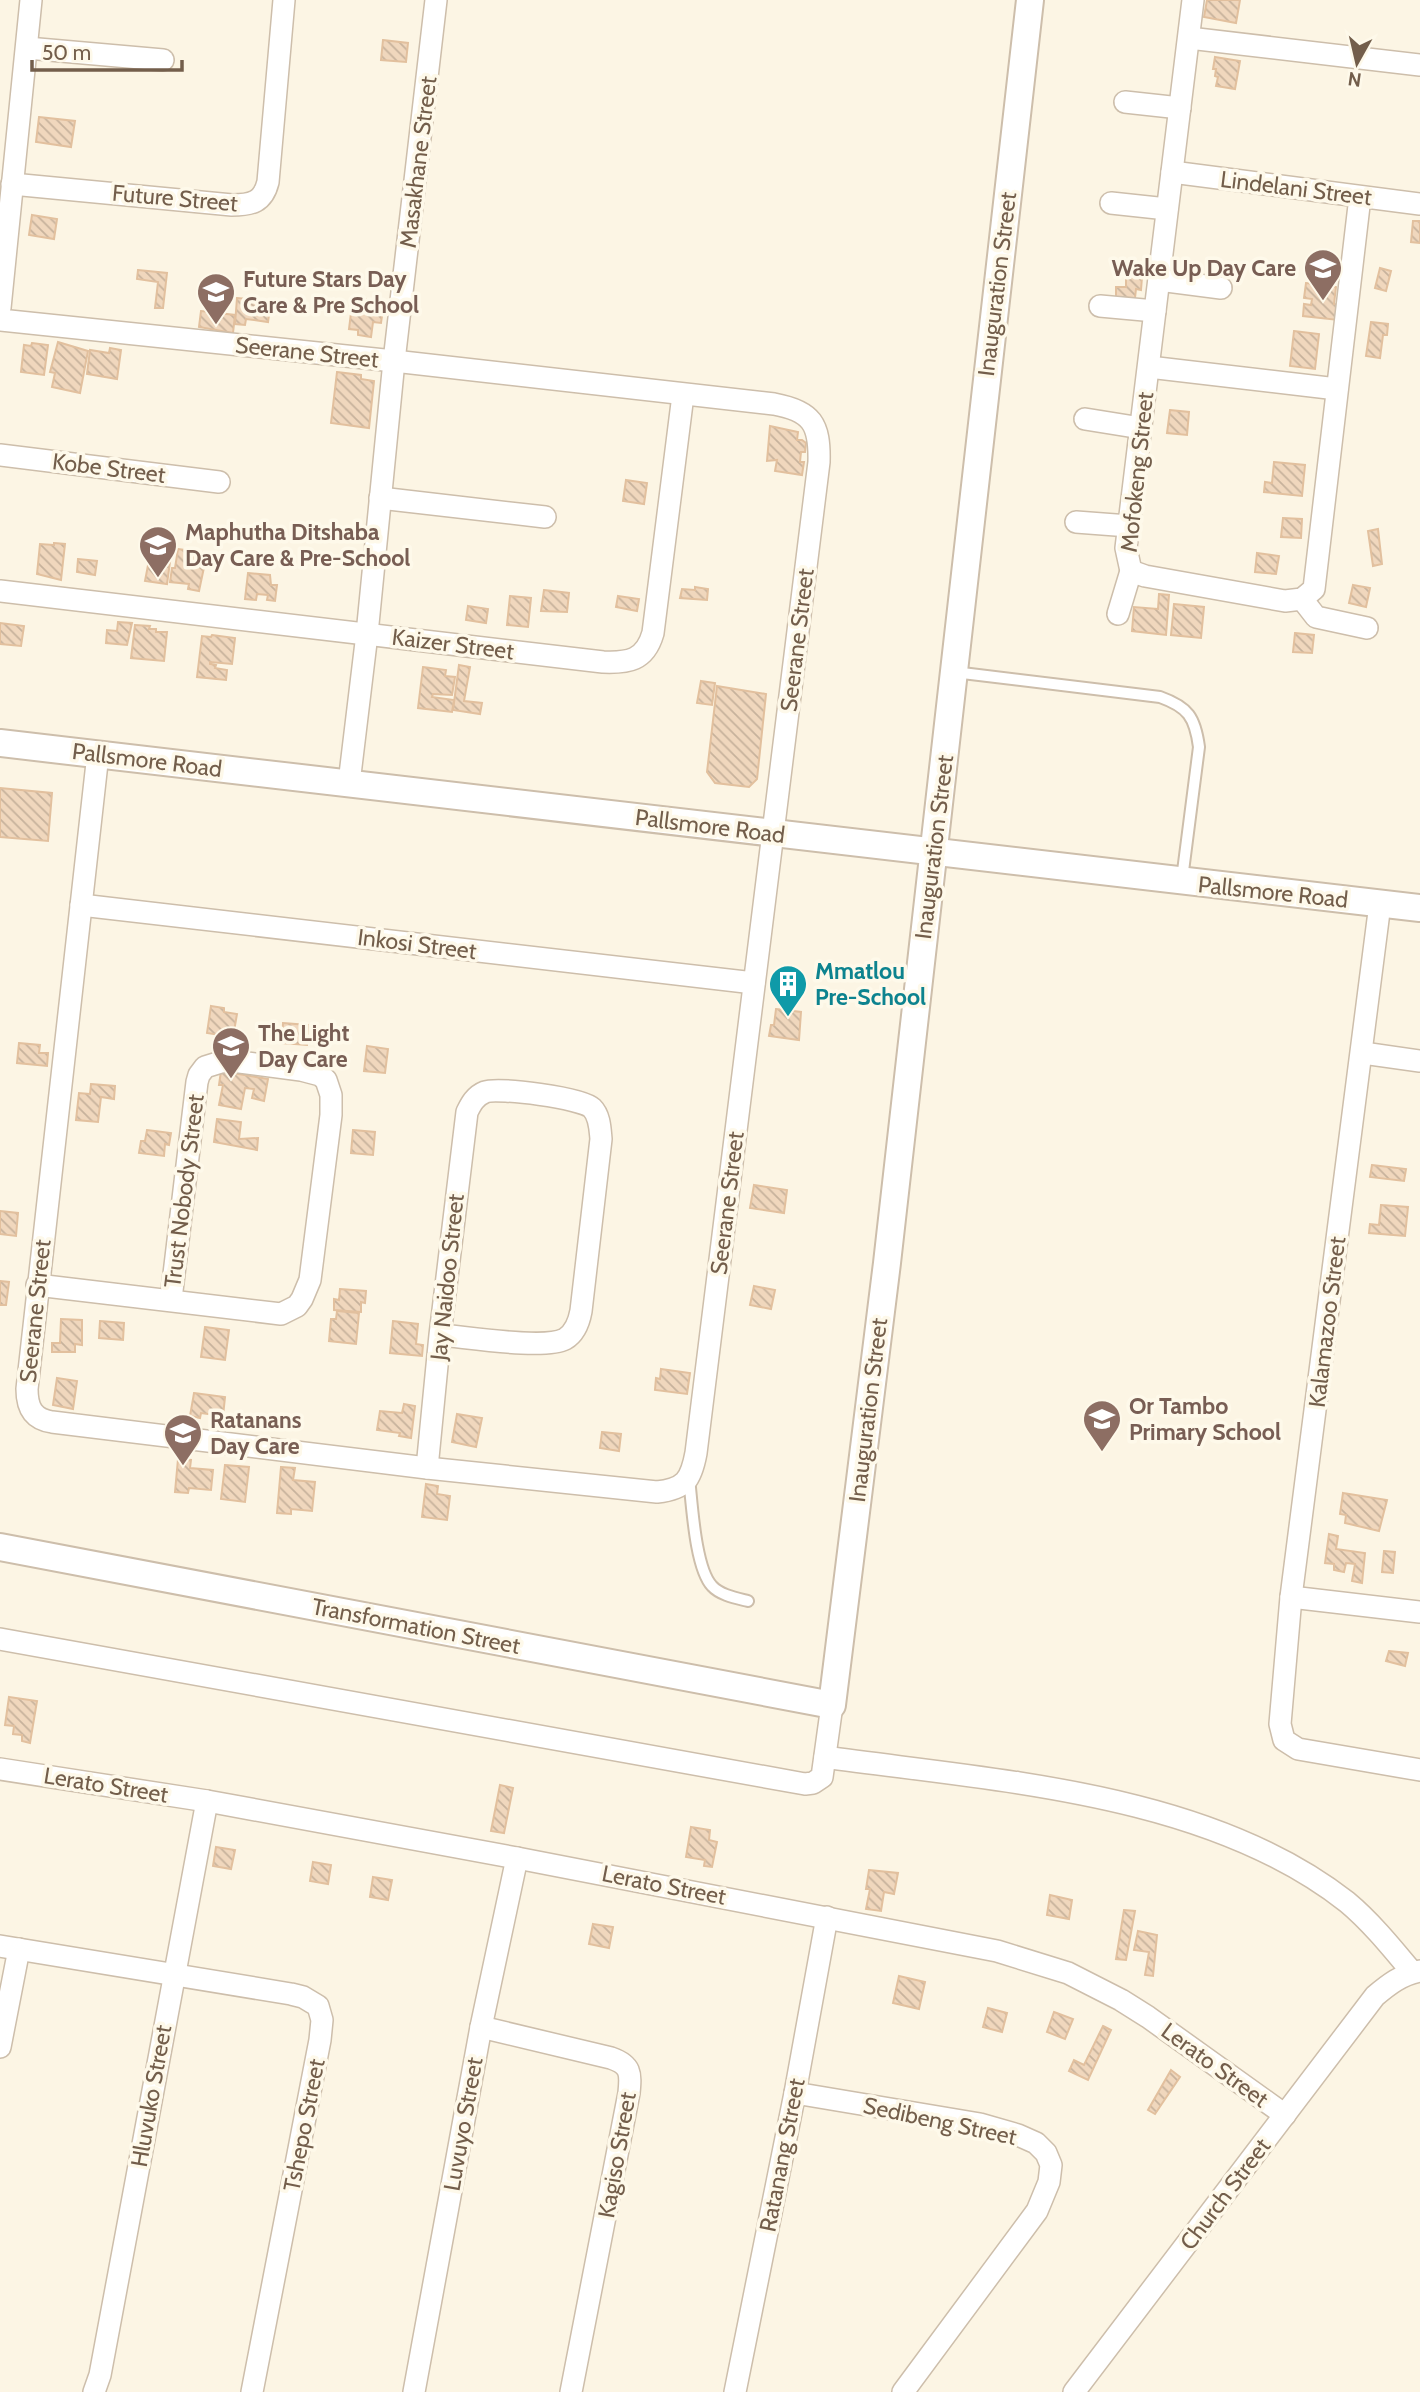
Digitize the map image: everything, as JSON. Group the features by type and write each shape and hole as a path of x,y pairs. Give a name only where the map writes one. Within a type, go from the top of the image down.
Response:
{"street":[{"path":"0,308 31,0"},
{"name":"Future Street","path":"12,184 232,205 254,204 261,199 268,181 284,0"},
{"name":"Masakhane Street","path":"349,783 436,0"},
{"name":"Inauguration Street","path":"823,1767 887,1263 1030,0"},
{"name":"Mofokeng Street","path":"1194,0 1126,548 1130,571 1285,601 1302,599"},
{"path":"1189,38 1420,65"},
{"path":"27,48 163,61"},
{"path":"1125,102 1180,108"},
{"name":"Lindelani Street","path":"1172,172 1420,204"},
{"path":"1360,197 1316,578 1310,594 1302,599 1316,617 1367,628"},
{"path":"1111,203 1167,209"},
{"path":"1159,280 1221,288"},
{"path":"1100,306 1155,311"},
{"name":"Seerane Street","path":"0,320 394,361 787,407 809,416 818,435 819,462 696,1453 689,1478 682,1485 670,1491 657,1492 427,1468 52,1422 38,1418 30,1409 27,1397 37,1285 98,754"},
{"path":"1149,367 1337,389"},
{"name":"Kaizer Street","path":"0,591 603,662 627,662 643,653 650,644 653,633 683,396"},
{"path":"1085,419 1141,428"},
{"name":"Kobe Street","path":"0,454 219,482"},
{"path":"380,498 545,517"},
{"path":"1076,522 1129,526"},
{"path":"1118,614 1130,571"},
{"name":"Pallsmore Road","path":"0,743 1420,908"},
{"name":"Kalamazoo Street","path":"1381,904 1292,1597 1280,1713 1284,1740 1298,1749 1420,1770"},
{"name":"Inkosi Street","path":"81,905 754,983"},
{"path":"1363,1052 1420,1061"},
{"name":"Trust Nobody Street","path":"37,1285 281,1314 289,1312 302,1299 310,1280 331,1115 329,1087 320,1075 232,1061 212,1064 201,1071 197,1082 171,1300"},
{"name":"Jay Naidoo Street","path":"427,1468 440,1335 465,1124 471,1104 482,1093 496,1090 570,1099 589,1105 597,1115 601,1139 581,1311 574,1330 557,1342 545,1343 440,1335"},
{"name":"Transformation Street","path":"0,1547 832,1704"},
{"path":"1292,1597 1420,1612"},
{"path":"0,1639 805,1784 813,1783 823,1767 1073,1793 1117,1802 1196,1823 1232,1837 1304,1872 1348,1903 1416,1972"},
{"name":"Lerato Street","path":"0,1769 206,1801 997,1951 1068,1973 1121,2000 1285,2115"},
{"name":"Hluvuko Street","path":"94,2392 105,2348 206,1801"},
{"name":"Luvuyo Street","path":"414,2392 481,2027 517,1858"},
{"name":"Ratanang Street","path":"735,2392 827,1917"},
{"path":"0,2048 9,1947 173,1976"},
{"name":"Church Street","path":"1074,2392 1375,1996 1391,1983 1416,1972"},
{"name":"Tshepo Street","path":"173,1976 291,1994 313,2002 321,2011 320,2040 252,2392"},
{"name":"Kagiso Street","path":"481,2027 611,2058 622,2062 628,2069 629,2093 571,2392"},
{"name":"Sedibeng Street","path":"795,2093 998,2129 1036,2143 1046,2153 1051,2165 1049,2182 1037,2211 903,2392"}],"lane":[{"path":"954,672 1160,696 1189,713 1197,729 1199,747 1181,882"},
{"path":"689,1478 698,1551 706,1576 712,1586 723,1594 748,1601"}],"building":[{"path":"1207,0 1240,0 1236,23 1204,17"},
{"path":"383,40 408,43 406,62 381,60"},
{"path":"1215,57 1240,61 1235,89 1216,86 1218,77 1215,76 1216,69 1213,69"},
{"path":"39,117 75,121 71,147 36,142"},
{"path":"32,215 57,219 54,239 29,235"},
{"path":"1413,221 1420,221 1420,243 1411,242"},
{"path":"1132,263 1143,264 1141,290 1136,289 1135,298 1116,297 1116,287 1126,287 1126,275 1131,275"},
{"path":"1380,268 1391,271 1386,291 1375,288"},
{"path":"138,270 167,273 163,308 155,308 158,282 137,279"},
{"name":"Wake Up Day Care","path":"1306,283 1336,287 1334,304 1339,305 1338,320 1303,316 1304,304 1311,305 1312,299 1304,298"},
{"path":"353,297 384,302 381,323 373,322 371,337 358,335 358,330 349,329"},
{"path":"237,298 271,301 268,322 246,319 245,325 235,324"},
{"path":"201,311 235,315 233,333 199,327"},
{"path":"1371,322 1388,324 1387,335 1383,335 1380,358 1366,356"},
{"path":"1294,331 1319,334 1315,369 1290,366"},
{"path":"58,342 88,351 80,393 52,387 55,373 50,372"},
{"path":"32,343 48,345 44,375 21,372 24,345 31,346"},
{"path":"110,348 121,350 117,379 87,374 90,350 109,353"},
{"path":"337,372 361,375 361,379 374,381 369,428 331,423"},
{"path":"1170,410 1189,412 1187,435 1167,433"},
{"path":"770,426 798,432 797,440 806,443 805,452 801,452 800,462 804,462 802,475 775,471 777,460 767,461"},
{"path":"1274,462 1305,465 1302,496 1264,492 1265,482 1272,483"},
{"path":"626,480 647,483 644,504 623,501"},
{"path":"1283,518 1302,519 1301,538 1281,537"},
{"path":"1378,529 1382,564 1373,566 1368,531"},
{"path":"40,544 65,544 61,580 37,574"},
{"path":"178,549 207,553 199,591 188,589 189,584 170,582"},
{"path":"1257,553 1279,556 1276,574 1255,572"},
{"path":"78,559 97,561 95,575 77,572"},
{"path":"149,560 170,562 167,584 145,581"},
{"path":"248,573 270,575 271,585 277,585 275,601 267,600 268,595 257,594 256,600 245,599"},
{"path":"1353,585 1370,588 1366,607 1349,603"},
{"path":"695,587 708,589 707,600 680,598 682,589 695,590"},
{"path":"544,590 569,593 567,612 541,611"},
{"path":"1159,594 1169,595 1166,635 1132,631 1134,607 1158,609"},
{"path":"510,596 531,598 528,627 507,625"},
{"path":"618,596 639,599 637,611 616,607"},
{"path":"1174,604 1204,607 1201,638 1171,635"},
{"path":"468,606 488,609 486,623 466,620"},
{"path":"118,622 132,623 127,645 106,643 107,630 117,631"},
{"path":"0,623 24,626 21,646 0,644"},
{"path":"135,625 150,626 149,629 156,629 156,632 167,632 164,661 131,658"},
{"path":"1295,633 1314,635 1312,653 1293,652"},
{"path":"202,636 235,638 232,664 210,662 216,665 215,668 227,670 226,680 197,677"},
{"path":"459,665 470,667 464,701 482,703 480,714 453,710"},
{"path":"423,667 446,670 445,676 455,677 452,695 433,694 432,697 454,700 452,712 418,708"},
{"path":"701,681 715,683 712,705 697,703"},
{"path":"717,686 766,694 757,779 749,787 715,783 707,772"},
{"path":"0,788 52,793 48,841 0,837"},
{"path":"211,1006 237,1014 233,1037 207,1033"},
{"name":"Mmatlou Pre-School","path":"776,1009 801,1012 799,1040 769,1036"},
{"path":"283,1023 308,1025 307,1045 282,1043"},
{"path":"19,1043 40,1045 39,1053 48,1053 47,1066 17,1063"},
{"path":"367,1046 388,1049 385,1073 364,1071"},
{"path":"221,1071 268,1079 264,1101 252,1098 254,1089 245,1088 241,1109 219,1105 223,1085 219,1085"},
{"path":"91,1084 115,1086 114,1099 101,1097 98,1122 76,1120 79,1093 90,1094"},
{"path":"217,1119 241,1122 239,1139 258,1138 257,1150 214,1142"},
{"path":"147,1130 171,1133 169,1145 165,1144 164,1156 139,1153"},
{"path":"353,1130 375,1132 373,1155 351,1153"},
{"path":"1372,1165 1406,1169 1404,1181 1370,1177"},
{"path":"754,1185 787,1190 784,1213 750,1208"},
{"path":"1381,1205 1408,1207 1405,1236 1369,1233 1370,1224 1379,1225"},
{"path":"0,1211 18,1213 16,1236 0,1234"},
{"path":"0,1281 9,1282 6,1305 0,1305"},
{"path":"754,1286 775,1290 771,1309 750,1305"},
{"path":"340,1289 366,1291 365,1303 361,1302 361,1312 334,1310 334,1299 339,1300"},
{"path":"337,1311 359,1313 356,1344 329,1341 331,1319 336,1319"},
{"path":"61,1319 82,1320 82,1345 75,1344 75,1352 52,1352 52,1343 60,1343"},
{"path":"100,1321 124,1323 123,1340 99,1338"},
{"path":"393,1321 418,1324 416,1344 423,1345 422,1356 390,1353"},
{"path":"205,1327 229,1330 225,1360 201,1357"},
{"path":"661,1369 690,1373 687,1394 655,1390 656,1378 660,1379"},
{"path":"57,1378 77,1381 73,1409 53,1405"},
{"path":"194,1393 225,1397 223,1416 201,1413 200,1418 190,1416"},
{"path":"404,1404 415,1406 411,1438 399,1436 400,1433 377,1430 380,1411 402,1413"},
{"path":"457,1414 482,1418 476,1447 452,1442"},
{"path":"602,1432 621,1434 619,1451 600,1448"},
{"path":"178,1459 191,1460 190,1468 213,1470 211,1490 189,1488 188,1493 175,1492"},
{"path":"225,1465 249,1467 245,1502 221,1499"},
{"path":"281,1467 295,1468 293,1480 315,1482 312,1511 291,1509 291,1514 277,1513"},
{"path":"426,1484 438,1486 437,1494 450,1496 447,1520 422,1517"},
{"path":"1343,1493 1387,1500 1379,1531 1345,1523 1346,1515 1340,1514"},
{"path":"1329,1534 1338,1536 1336,1549 1365,1553 1362,1583 1352,1581 1355,1564 1346,1563 1344,1572 1334,1570 1334,1564 1325,1563"},
{"path":"1384,1551 1395,1552 1393,1573 1382,1572"},
{"path":"1389,1651 1408,1653 1405,1666 1386,1661"},
{"path":"9,1697 37,1701 30,1743 22,1741 22,1735 13,1734 14,1726 5,1725"},
{"path":"500,1785 513,1788 504,1833 491,1831"},
{"path":"691,1827 710,1830 709,1840 717,1842 712,1867 704,1866 705,1860 686,1857"},
{"path":"216,1847 235,1850 231,1869 213,1866"},
{"path":"313,1862 331,1865 328,1884 310,1881"},
{"path":"869,1870 898,1873 894,1894 884,1892 881,1911 866,1909 870,1889 866,1889"},
{"path":"373,1877 392,1880 388,1900 370,1897"},
{"path":"1050,1895 1072,1900 1069,1919 1047,1915"},
{"path":"1124,1910 1135,1911 1126,1960 1116,1959"},
{"path":"593,1924 613,1927 609,1948 589,1944"},
{"path":"1138,1931 1157,1935 1153,1976 1145,1975 1149,1952 1134,1950"},
{"path":"899,1976 925,1982 919,2009 893,2003"},
{"path":"988,2008 1007,2013 1002,2032 983,2027"},
{"path":"1054,2012 1073,2019 1065,2039 1047,2032"},
{"path":"1103,2026 1111,2030 1088,2080 1069,2071 1074,2060 1084,2065"},
{"path":"1171,2070 1180,2077 1155,2114 1148,2110"}],"place":[{"name":"Wake Up Day Care","path":"1323,302"},
{"name":"Future Stars Day Care & Pre School","path":"216,326"},
{"name":"Maphutha Ditshaba Day Care & Pre-School","path":"158,579"},
{"name":"Mmatlou Pre-School","path":"788,1018"},
{"name":"The Light Day Care","path":"231,1080"},
{"name":"Or Tambo Primary School","path":"1102,1453"},
{"name":"Ratanans Day Care","path":"183,1467"}]}
